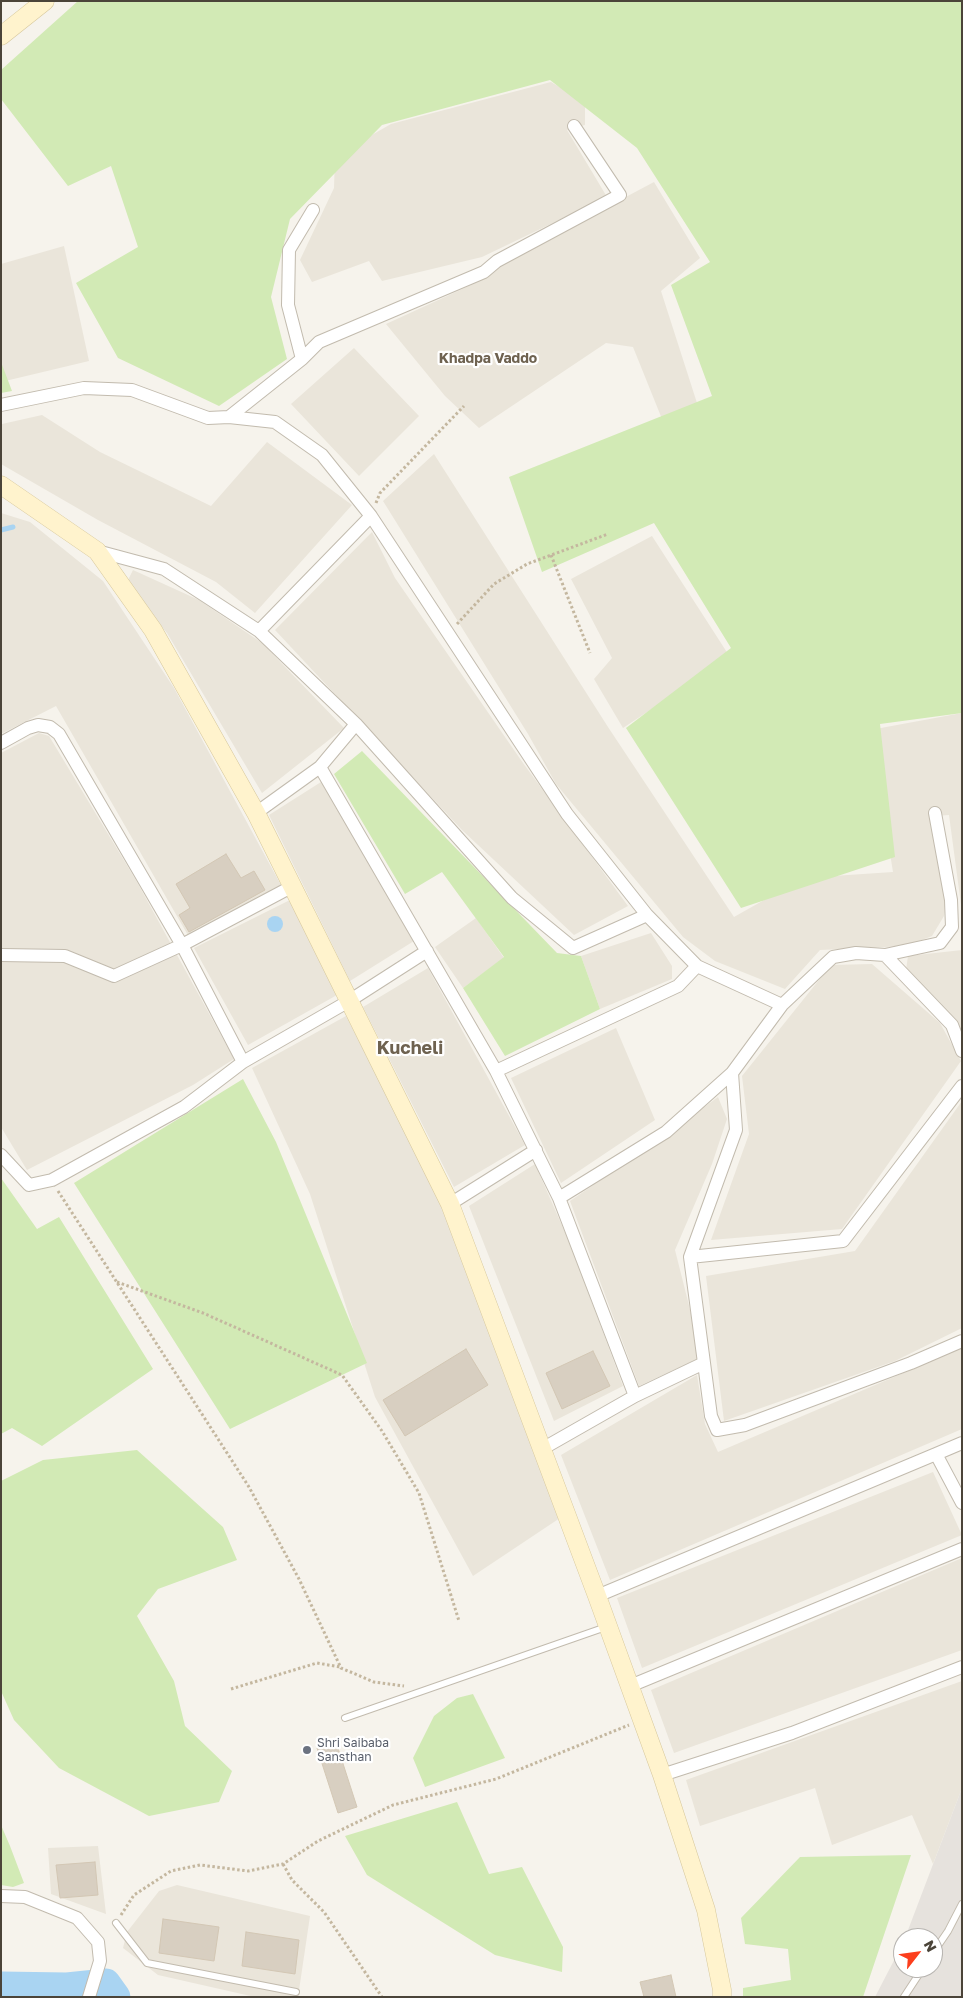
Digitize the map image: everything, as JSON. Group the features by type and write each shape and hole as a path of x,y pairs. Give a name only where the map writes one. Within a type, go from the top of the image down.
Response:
{"street":[{"path":"1,36 45,1"},
{"path":"229,417 302,359 319,342 484,272 497,261 620,195 574,126"},
{"path":"302,359 288,305 290,250 313,210"},
{"path":"1,405 84,388 132,390 208,418 229,417 276,422 322,455 371,516 567,814 647,915 697,966 782,1005"},
{"path":"1,485 97,551 164,570 259,630 356,724 512,898 573,948 647,915"},
{"path":"259,630 371,516"},
{"path":"97,551 153,630 256,813 450,1204 597,1596 662,1776 706,1910 722,1997"},
{"path":"256,813 320,767 356,724"},
{"path":"1,743 28,728 38,725 50,727 59,734 182,945 243,1062"},
{"path":"320,767 496,1071 536,1150 559,1198 635,1396"},
{"path":"559,1198 666,1132 732,1073 782,1005 833,957 856,953 885,955 940,943 952,928 951,900 935,813"},
{"path":"1,955 65,956 114,976 182,945 293,886"},
{"path":"1,1155 29,1185 52,1180 184,1107 243,1062 349,1001 427,951"},
{"path":"885,955 952,1024 962,1050"},
{"path":"496,1071 678,986 697,966"},
{"path":"732,1073 736,1130 690,1257 711,1416 717,1430 745,1425 911,1363 962,1341"},
{"path":"690,1257 843,1241 962,1086"},
{"path":"450,1204 536,1150"},
{"path":"542,1449 635,1396 704,1363"},
{"path":"597,1596 962,1443"},
{"path":"936,1454 962,1503"},
{"path":"630,1686 962,1549"},
{"path":"662,1776 792,1734 962,1667"},
{"path":"1,1896 25,1897 77,1918 98,1942 100,1961 89,1997"}],"lane":[{"path":"345,1718 608,1626"},
{"path":"943,1939 962,1904"},
{"path":"116,1923 147,1963 296,1992"},
{"path":"904,1997 916,1978"}],"path":[{"path":"371,516 380,493 464,406"},
{"path":"448,633 494,584 527,564 608,534"},
{"path":"551,555 590,653"},
{"path":"52,1180 249,1487 299,1579 341,1668"},
{"path":"117,1282 203,1313 342,1375 382,1430 419,1494 459,1621"},
{"path":"231,1689 317,1663 341,1668 374,1682 432,1688"},
{"path":"116,1923 134,1895 171,1871 200,1865 248,1870 283,1864 318,1841 393,1805 496,1779 642,1720"},
{"path":"283,1864 292,1880 324,1912 382,1997"}],"shaded area":[{"path":"551,82 585,102 585,125 567,130 607,197 482,257 382,281 369,261 312,282 300,260 334,188 335,156 391,124"},
{"path":"654,182 700,258 661,291 697,403 662,419 633,347 606,343 479,428 445,396 386,324 471,285 526,250"},
{"path":"64,246 89,361 1,382 1,264"},
{"path":"354,348 419,416 359,476 291,404"},
{"path":"42,415 100,452 211,506 267,442 352,505 255,613 216,582 98,520 1,464 2,424"},
{"path":"434,454 608,727 734,917 803,878 893,872 870,730 962,713 962,912 949,815 934,816 946,896 944,916 932,936 907,946 820,950 785,989 715,961 683,937 556,784 528,734 383,501"},
{"path":"1,513 30,522 103,581 174,688 282,887 189,937 56,706 1,734"},
{"path":"372,532 395,578 523,763 628,906 574,935 462,830 275,630"},
{"path":"652,536 730,657 623,728 594,679 612,658 571,579"},
{"path":"133,570 199,600 262,643 344,728 262,793 167,633 126,584"},
{"path":"39,733 49,736 137,882 234,1059 193,1085 27,1170 1,1127 1,753"},
{"path":"321,782 414,941 350,981 269,815"},
{"path":"290,900 337,995 248,1045 194,948"},
{"path":"476,918 504,958 463,988 435,947"},
{"path":"651,933 672,966 672,979 600,1009 581,956"},
{"path":"962,950 962,1035 906,970 908,956"},
{"path":"872,964 940,1023 961,1061 842,1229 711,1240 749,1134 742,1076 831,965"},
{"path":"428,968 525,1145 454,1187 363,1007"},
{"path":"346,1016 435,1189 560,1518 473,1576 375,1397 310,1194 252,1068"},
{"path":"616,1028 655,1120 561,1183 511,1078"},
{"path":"718,1097 727,1119 712,1164 675,1250 702,1357 639,1386 570,1201"},
{"path":"962,1101 962,1328 895,1361 724,1421 706,1276 855,1251"},
{"path":"535,1164 571,1246 623,1386 554,1421 469,1206"},
{"path":"962,1348 962,1429 610,1580 561,1455 697,1375 705,1424 718,1452"},
{"path":"933,1472 962,1535 642,1668 617,1598"},
{"path":"962,1558 962,1650 674,1753 651,1690"},
{"path":"962,1681 962,1788 933,1864 912,1815 832,1845 815,1788 700,1826 686,1780"},
{"path":"962,1788 962,1997 875,1997 893,1962 893,1978 943,1978 943,1928 909,1928"},
{"path":"98,1846 106,1914 51,1894 48,1848"},
{"path":"177,1885 310,1916 298,1997 255,1997 158,1975 123,1948 127,1932 159,1891"}],"green space":[{"path":"78,1 962,1 962,713 880,724 895,857 741,908 626,728 731,648 654,523 542,572 509,477 712,396 671,285 710,262 637,148 550,80 382,125 290,219 271,297 287,359 219,406 118,358 76,283 138,247 111,166 68,186 1,99 1,70"},
{"path":"1,362 12,391 1,393"},
{"path":"362,751 557,953 581,956 600,1009 505,1056 463,988 504,957 442,872 405,894 334,774"},
{"path":"243,1079 276,1142 367,1363 230,1429 74,1183"},
{"path":"1,1178 37,1229 59,1217 153,1369 42,1446 12,1428 1,1434"},
{"path":"137,1450 223,1527 237,1560 158,1589 137,1616 174,1681 185,1726 232,1771 219,1802 149,1816 59,1768 14,1720 1,1691 1,1481 43,1460"},
{"path":"473,1694 505,1758 425,1787 413,1758 434,1716 457,1698"},
{"path":"457,1802 489,1874 522,1867 563,1947 562,1972 495,1955 367,1875 345,1836"},
{"path":"1,1825 24,1883 13,1887 1,1885"},
{"path":"911,1855 863,1997 743,1997 743,1988 791,1980 788,1949 745,1944 741,1918 800,1857"}],"water":[{"path":"272,916 278,916 283,921 281,930 272,932 267,927 267,921"}],"building":[{"path":"226,854 241,878 254,871 265,890 189,932 179,915 190,908 176,884"},
{"path":"466,1349 488,1385 405,1436 383,1400"},
{"path":"593,1351 610,1386 562,1409 546,1373"},
{"path":"336,1742 357,1807 338,1813 317,1748"},
{"path":"95,1862 98,1895 60,1898 56,1865"},
{"path":"163,1919 219,1927 214,1961 159,1953"},
{"path":"246,1932 299,1940 295,1974 242,1966"},
{"path":"671,1975 676,1997 644,1997 640,1982"}],"waterway":[{"path":"1,530 13,527"},
{"path":"1,1986 67,1987 106,1983 116,1997"}],"place":[{"name":"Shri Saibaba Sansthan","path":"307,1750"}],"district":[{"name":"Khadpa Vaddo","path":"488,359"},
{"name":"Kucheli","path":"410,1048"}]}
